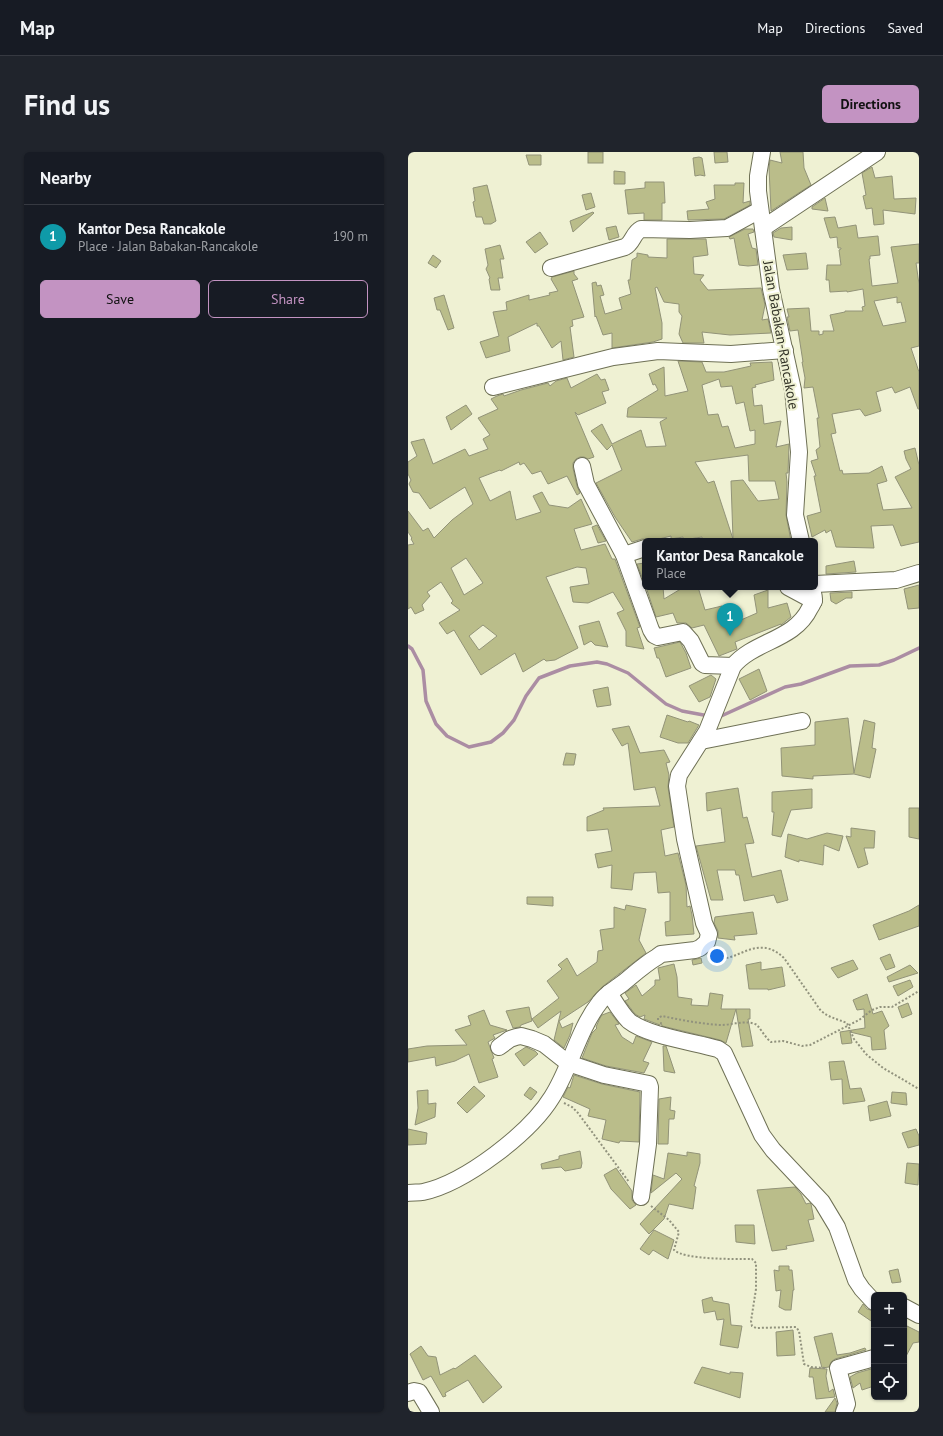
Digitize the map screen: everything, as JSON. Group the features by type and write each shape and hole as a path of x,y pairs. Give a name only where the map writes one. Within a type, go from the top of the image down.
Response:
{"street":[{"name":"Jalan Babakan-Rancakole","path":"762,152 757,184 771,289 793,390 799,452 795,515 800,538"},
{"path":"763,228 877,152"},
{"path":"551,268 628,246 636,232 641,229 692,230 727,228 760,210"},
{"path":"493,387 613,357 650,352 731,354 785,350"},
{"path":"582,466 586,484 624,555 654,635 658,637 683,632 692,641 702,662 705,664 733,666"},
{"path":"624,555 642,549"},
{"path":"818,584 896,580 919,573"},
{"path":"408,1193 423,1192 446,1184 469,1172 508,1144 526,1128 552,1097 593,1012 600,1001 652,959 661,954 695,950 707,942 708,934 685,839 677,786 679,775 704,736 733,666 740,658 798,625 808,612 813,594 799,590"},
{"path":"704,736 802,721"},
{"path":"609,993 630,1022 657,1034 702,1044 718,1049 724,1053 762,1135 773,1150 822,1202 837,1227 856,1280 871,1298"},
{"path":"499,1047 510,1039 516,1037 527,1038 544,1044 568,1063 604,1075 646,1083 649,1085 648,1144 641,1197"},
{"path":"852,1269 879,1292"},
{"path":"907,1309 919,1315"},
{"path":"844,1412 848,1404 838,1368 871,1359"},
{"path":"408,1393 414,1391 419,1392 430,1412"}],"path":[{"path":"703,946 711,956 718,958 727,958 759,948 769,948 776,951 784,958 822,1011 827,1016 835,1020 847,1022 854,1039 866,1054 883,1068 919,1089"},
{"path":"657,1034 658,1018 662,1016 692,1022 721,1025 742,1022 754,1023 772,1042 783,1042 802,1046 810,1045 849,1025 872,1010 880,1007 892,1007 919,992"},
{"path":"552,1097 572,1107 578,1113 600,1145 641,1197 669,1220 678,1230 679,1235 674,1249 677,1252 688,1256 716,1259 754,1260 756,1263 756,1288 750,1321 752,1326 756,1328 796,1327 799,1331 804,1365 811,1367 838,1368"}],"building":[{"path":"588,152 603,152 603,163 588,163"},
{"path":"714,152 727,152 728,162 715,163"},
{"path":"780,152 803,152 804,168 811,185 771,211 770,160 782,163"},
{"path":"526,155 541,155 541,165 529,165"},
{"path":"693,158 702,158 705,176 695,176"},
{"path":"872,167 875,178 892,176 894,199 916,198 915,214 883,210 884,224 874,225 872,208 866,209 863,196 866,195 862,173"},
{"path":"614,171 625,172 625,184 614,184"},
{"path":"645,182 664,182 665,203 662,203 662,220 644,220 644,213 628,214 625,190 645,188"},
{"path":"735,183 744,183 743,203 750,201 750,205 724,219 688,220 687,211 709,209 706,202 715,199 714,185 735,185"},
{"path":"487,185 496,221 491,224 484,224 482,217 476,217 473,202 475,201 473,188"},
{"path":"591,193 595,207 586,210 582,195"},
{"path":"825,198 828,211 812,209 812,207"},
{"path":"593,212 594,213 573,232 570,221"},
{"path":"835,217 838,228 856,225 858,238 878,236 880,255 870,256 869,259 872,286 898,283 891,247 919,244 919,263 916,263 919,284 919,346 911,348 919,372 919,409 910,387 895,393 892,387 876,392 881,411 865,416 860,409 832,414 836,433 831,434 840,471 842,470 843,474 869,473 882,466 887,481 877,484 883,510 912,508 895,477 911,469 904,451 915,448 919,465 919,542 901,546 893,525 871,526 874,548 836,547 831,530 826,533 825,530 812,537 807,516 821,512 814,476 816,476 811,461 818,459 816,450 820,447 817,418 819,418 813,387 804,388 805,378 798,330 790,331 787,309 809,308 811,331 819,331 819,335 823,334 823,331 834,331 830,315 845,311 863,311 862,307 865,306 863,289 847,292 830,292 829,280 826,280 827,265 841,265 839,250 841,248 838,248 837,237 830,238 824,218","holes":["897,297 897,303 901,302 906,322 883,326 874,301"]},
{"path":"616,226 619,237 609,240 606,228"},
{"path":"792,227 792,240 774,237 773,233 781,228"},
{"path":"745,229 753,229 754,232 748,234 752,248 756,249 758,265 739,265 734,238 730,239 729,237"},
{"path":"540,232 548,244 535,253 526,242"},
{"path":"667,239 706,239 708,255 693,257 694,274 704,275 700,280 708,290 761,288 765,305 762,320 768,319 771,333 730,335 702,332 704,343 683,343 679,334 682,316 679,312 679,304 664,302 657,287 655,288 662,323 662,339 653,342 612,348 612,333 603,335 596,316 595,317 592,283 596,282 597,286 601,285 604,295 600,296 605,314 622,309 619,298 631,294 628,280 630,280 632,260 637,257 637,253 648,255 648,257 667,258"},
{"path":"500,245 504,259 500,259 503,278 498,278 500,290 491,290 490,278 486,269 488,265 485,249"},
{"path":"806,253 808,269 787,270 783,255"},
{"path":"433,255 441,261 436,268 428,263"},
{"path":"574,271 574,274 578,279 572,281 584,317 572,320 573,326 570,327 574,357 563,360 561,341 552,348 539,326 537,326 537,323 508,337 510,351 486,358 480,342 499,336 493,312 507,310 506,302 529,295 529,300 550,295 549,293 558,291 551,279 552,277"},
{"path":"444,295 454,328 448,330 440,310 437,310 434,298"},
{"path":"678,361 702,362 706,372 724,372 751,366 750,363 772,362 774,380 755,385 756,387 752,388 754,406 762,405 764,424 781,421 776,447 789,444 788,473 786,473 786,515 790,538 733,538 731,481 743,480 758,501 779,499 775,481 749,481 748,455 695,462 708,483 714,481 733,538 671,538 671,536 663,538 642,538 632,542 615,517 596,483 622,470 612,445 607,450 591,431 602,424 612,444 641,430 646,447 666,446 660,422 667,418 627,417 628,408 658,390 655,384 653,385 649,374 664,367 665,396 688,391","holes":["719,379 721,387 732,386 736,404 744,402 750,431 755,430 755,444 735,448 728,426 722,427 718,414 708,415 702,385"]},
{"path":"597,374 601,380 605,379 609,390 602,392 606,403 578,415 575,412 594,457 588,459 580,457 573,463 577,486 580,493 577,495 567,476 548,484 541,471 532,474 524,463 520,465 519,462 501,471 500,470 479,478 490,501 510,491 516,520 541,512 533,496 542,492 549,505 568,508 581,499 592,524 574,529 581,550 605,544 612,559 615,559 640,627 637,628 644,649 626,646 626,631 617,613 624,610 613,592 588,603 573,602 570,587 589,584 586,568 577,567 546,577 578,648 555,660 546,661 544,659 523,672 515,653 481,675 454,630 447,634 439,623 460,610 451,603 453,601 441,582 427,592 430,596 422,605 424,610 415,614 411,607 408,609 408,545 414,544 408,532 408,511 423,531 428,528 434,538 452,520 473,504 465,487 430,509 419,493 413,492 409,484 411,480 408,474 408,462 417,456 411,442 424,439 433,464 465,449 469,456 488,449 483,439 490,435 478,418 498,409 491,399 503,394 504,396 548,383 550,386 556,381 567,378 571,388","holes":["466,558 483,583 464,595 451,568","483,625 497,636 479,650 469,636"]},
{"path":"466,405 472,414 451,430 446,417"},
{"path":"597,525 606,541 598,543 592,527"},
{"path":"854,561 856,572 826,574 826,566"},
{"path":"642,563 642,577 637,564"},
{"path":"919,585 919,608 908,609 904,589"},
{"path":"647,590 663,590 664,599 679,590 699,590 705,610 722,606 724,613 728,613 734,623 757,613 754,595 768,590 768,608 787,603 791,617 781,625 735,642 737,649 719,656 704,625 692,628 686,623 677,623 673,613 656,617"},
{"path":"852,592 852,598 846,598 836,604 831,601 830,593"},
{"path":"599,621 608,647 595,645 591,641 584,645 579,626"},
{"path":"680,642 686,653 691,668 666,677 654,648"},
{"path":"759,669 767,691 750,700 739,679"},
{"path":"711,675 716,679 710,697 699,702 689,686"},
{"path":"608,687 611,705 597,707 593,690"},
{"path":"667,715 699,725 688,743 678,743 660,737"},
{"path":"848,718 854,773 864,720 875,723 872,748 876,749 870,778 854,774 813,776 813,779 782,776 781,748 815,745 815,722"},
{"path":"629,726 640,753 664,750 670,762 666,763 669,775 668,787 674,827 661,830 665,856 678,853 686,885 687,907 690,906 692,915 694,934 666,936 665,922 670,921 670,892 658,893 656,872 634,873 632,890 611,888 612,865 598,868 595,854 612,851 608,829 587,831 587,817 604,810 603,808 660,806 655,787 634,790 628,743 622,746 612,729"},
{"path":"566,753 576,754 574,765 563,765"},
{"path":"738,788 743,818 747,817 754,843 745,844 752,877 781,870 788,900 777,903 774,895 744,901 739,875 736,875 735,870 717,870 723,900 711,900 696,846 725,842 721,808 707,811 706,793"},
{"path":"812,789 812,808 791,810 781,837 772,835 774,812 772,812 772,792"},
{"path":"909,808 919,808 919,839 909,837"},
{"path":"851,828 875,831 874,848 864,848 868,864 858,868 846,836 851,837"},
{"path":"827,833 843,836 839,851 824,845 823,865 799,860 799,862 785,857 788,834 807,839"},
{"path":"527,897 553,897 553,906 527,904"},
{"path":"626,905 646,909 639,940 646,953 602,987 588,1002 559,1021 562,1028 573,1023 570,1035 564,1048 554,1040 561,1011 538,1028 532,1019 559,998 547,981 562,969 558,965 567,958 577,976 597,962 598,951 603,950 600,930 614,928 614,907 625,910"},
{"path":"919,905 919,926 879,940 873,925 909,911"},
{"path":"753,912 757,934 734,936 735,940 718,938 718,931 714,923 715,917"},
{"path":"890,954 895,967 886,970 880,958"},
{"path":"701,958 702,963 693,965 692,960"},
{"path":"853,960 858,969 838,978 831,968"},
{"path":"761,962 761,970 782,967 785,986 768,990 749,989 746,965"},
{"path":"674,964 677,977 678,997 692,999 691,1005 708,1006 710,993 723,995 721,1009 736,1009 726,1043 720,1040 662,1026 661,1022 660,1025 644,1019 645,1015 640,1017 635,1014 625,1001 629,999 625,993 636,985 642,996 655,985 655,980 660,980 658,968"},
{"path":"910,965 918,973 889,982 887,977"},
{"path":"910,980 913,987 898,996 893,986"},
{"path":"867,994 873,1014 882,1011 889,1026 884,1030 886,1049 872,1050 871,1037 850,1032 852,1043 842,1044 840,1032 865,1028 864,1009 857,1010 853,1000"},
{"path":"908,1003 912,1014 902,1018 898,1007"},
{"path":"529,1007 532,1021 521,1025 520,1027 513,1028 506,1011"},
{"path":"736,1009 750,1009 750,1019 748,1019 753,1046 742,1047"},
{"path":"484,1010 490,1025 507,1030 493,1035 495,1038 488,1042 494,1058 492,1059 498,1077 479,1083 469,1054 455,1061 436,1066 435,1057 408,1062 408,1049 427,1046 467,1045 455,1030 471,1025 468,1016"},
{"path":"610,1012 619,1024 615,1025 622,1037 633,1044 636,1036 652,1042 643,1061 649,1063 644,1073 606,1066 582,1058 592,1033 597,1028 596,1027 600,1018 602,1015"},
{"path":"663,1046 666,1046 675,1073 664,1071"},
{"path":"526,1047 538,1054 524,1066 515,1054"},
{"path":"844,1061 850,1089 861,1088 865,1101 843,1104 842,1079 831,1080 829,1062"},
{"path":"574,1075 602,1084 640,1092 639,1142 620,1141 619,1143 602,1139 606,1120 588,1116 590,1109 563,1097 568,1087 570,1088"},
{"path":"474,1086 485,1096 467,1113 457,1103"},
{"path":"530,1087 537,1092 531,1100 524,1095"},
{"path":"428,1090 428,1104 436,1103 435,1117 415,1125 418,1108 417,1091"},
{"path":"892,1092 906,1093 907,1105 891,1103"},
{"path":"671,1097 670,1110 675,1111 674,1119 669,1119 668,1144 658,1144 659,1099"},
{"path":"887,1101 891,1116 870,1121 868,1106"},
{"path":"408,1129 427,1133 426,1144 408,1145"},
{"path":"916,1129 919,1136 919,1145 908,1148 902,1133"},
{"path":"580,1151 582,1163 581,1168 565,1171 561,1167 542,1169 541,1164 559,1159 559,1156"},
{"path":"687,1152 700,1154 700,1163 694,1186 696,1187 693,1209 669,1204 664,1219 649,1234 640,1224 682,1179 676,1173 651,1193 653,1175 664,1179 668,1153 687,1156"},
{"path":"907,1163 919,1164 918,1185 905,1183"},
{"path":"616,1168 632,1191 632,1200 636,1205 630,1209 611,1189 604,1175"},
{"path":"795,1187 801,1194 806,1204 811,1204 814,1219 808,1220 814,1241 786,1246 787,1249 772,1251 757,1190"},
{"path":"735,1225 754,1225 755,1244 736,1242"},
{"path":"654,1230 674,1240 668,1259 653,1250 649,1255 640,1249"},
{"path":"779,1266 789,1266 789,1270 792,1270 794,1290 791,1310 785,1310 779,1307 781,1290 776,1291 774,1270 779,1271"},
{"path":"898,1269 901,1282 892,1283 889,1271"},
{"path":"712,1297 713,1301 729,1304 731,1325 742,1326 738,1348 720,1345 724,1319 717,1320 715,1311 704,1313 702,1300"},
{"path":"863,1304 867,1309 871,1310 871,1321 858,1312"},
{"path":"907,1326 919,1332 919,1342 913,1343 907,1354"},
{"path":"793,1330 795,1355 777,1356 776,1332"},
{"path":"832,1333 837,1355 850,1353 865,1348 866,1350 835,1359 831,1362 829,1367 822,1368 814,1337"},
{"path":"421,1346 428,1356 436,1357 440,1375 454,1368 455,1369 475,1355 502,1387 483,1403 468,1380 445,1393 446,1396 443,1397 431,1376 423,1380 410,1354"},
{"path":"702,1367 730,1374 730,1372 743,1373 740,1398 694,1383"},
{"path":"810,1368 827,1369 826,1376 829,1392 833,1389 835,1397 816,1399 813,1377 809,1377"},
{"path":"871,1369 871,1387 862,1390 860,1383 853,1388 850,1377 857,1373"},
{"path":"835,1398 837,1403 835,1412 825,1412"}],"waterway":[{"path":"408,646 412,649 423,670 426,701 436,724 447,736 469,747 491,742 503,733 514,720 526,696 539,678 570,666 597,662 607,664 628,673 666,704 682,711 709,716"},
{"path":"719,717 785,687 801,684 850,666 879,665 894,660 919,648"}],"place":[{"name":"Kantor Desa Rancakole","path":"730,636"}]}
